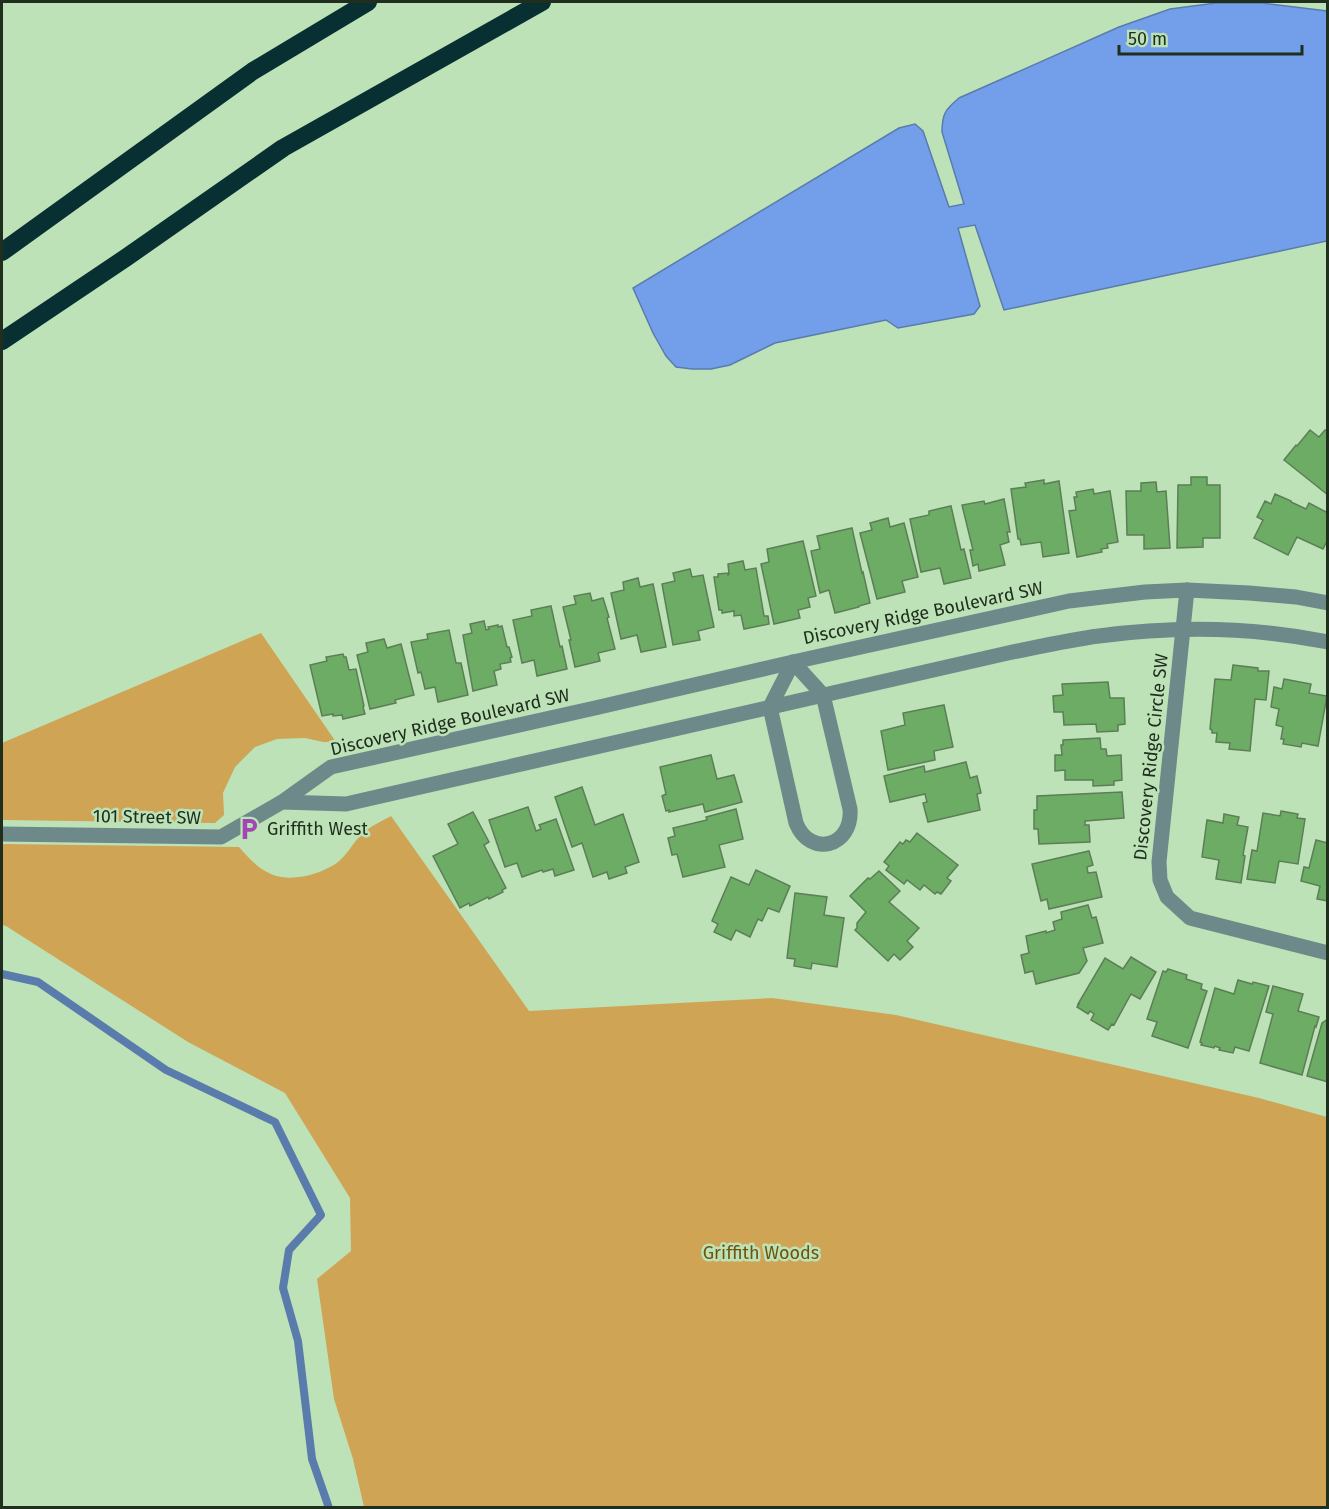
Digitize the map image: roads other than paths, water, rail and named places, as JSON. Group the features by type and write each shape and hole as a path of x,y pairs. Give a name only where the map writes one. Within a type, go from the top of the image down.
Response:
{"highway":[{"path":"2,252 253,71 368,2"},
{"path":"2,341 283,148 542,2"}],"street":[{"name":"Discovery Ridge Boulevard SW","path":"282,802 331,767 1069,601 1145,592 1187,591 1250,593 1296,597 1328,603"},
{"name":"Discovery Ridge Circle SW","path":"1187,591 1159,862 1160,880 1167,897 1190,918 1328,952"},
{"path":"282,802 346,804 1008,653 1096,636 1146,630 1232,630 1273,633 1328,642"},
{"path":"793,662 824,695 850,809 849,827 838,840 830,844 812,842 799,831 770,707 793,662"},
{"name":"101 Street SW","path":"2,834 220,837 282,802"}],"water":[{"path":"1216,3 1262,3 1327,11 1327,241 1004,310 975,225 958,228 980,306 974,314 898,328 886,320 775,343 730,365 711,369 676,367 666,356 633,288 899,128 915,124 923,131 949,207 964,204 942,132 946,112 959,98 1119,27 1170,9"}],"waterway":[{"path":"2,974 38,982 166,1070 275,1122 321,1215 289,1250 283,1288 298,1341 312,1459 329,1508"}],"place":[{"name":"Griffith West","path":"249,829"}],"park label":[{"name":"Griffith Woods","path":"761,1253"}]}
